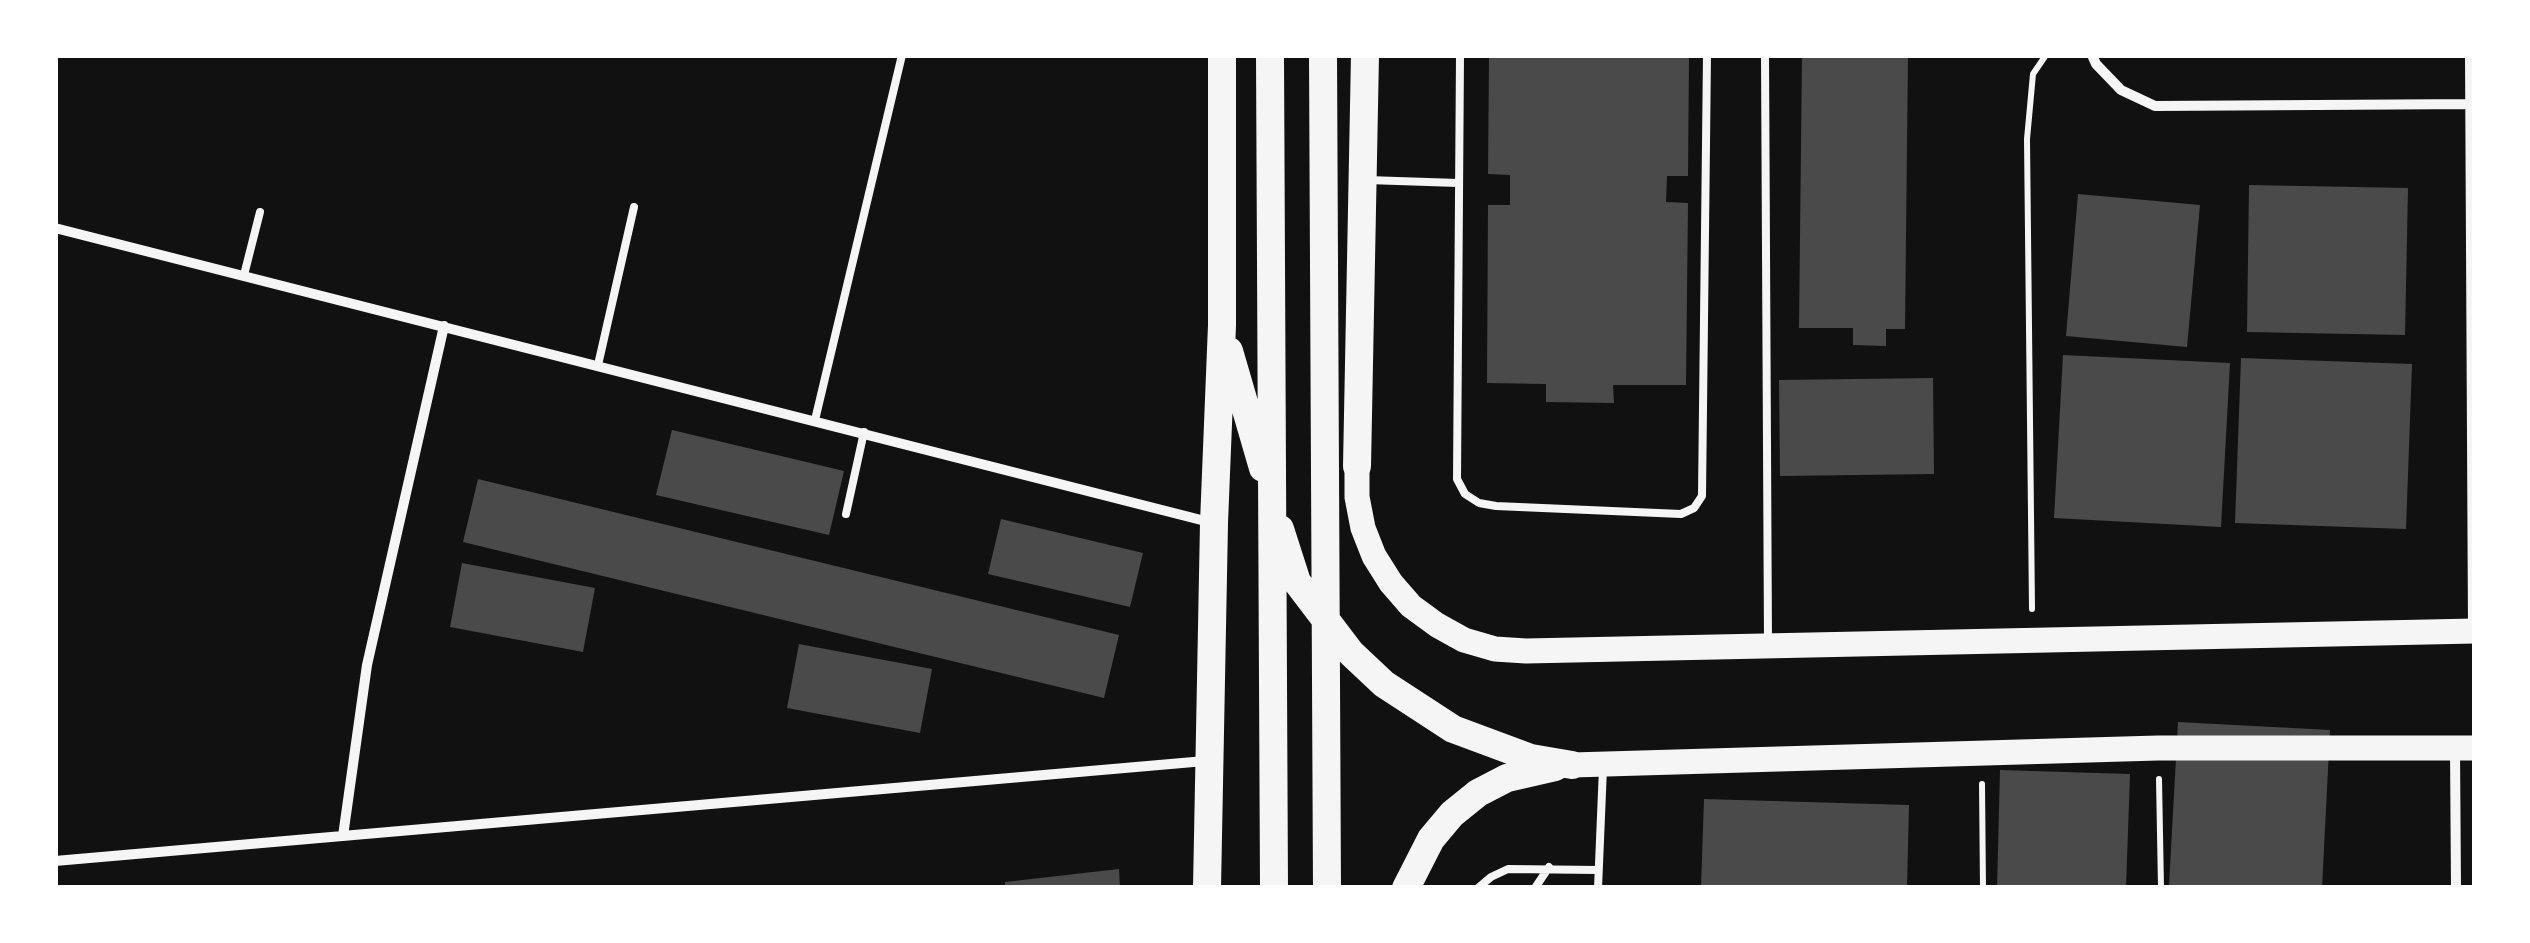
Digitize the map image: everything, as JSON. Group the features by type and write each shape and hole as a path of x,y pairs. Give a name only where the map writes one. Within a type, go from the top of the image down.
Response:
{"highway":[{"path":"1207,888 1222,325 1222,55"},
{"path":"1270,55 1274,888"},
{"path":"1322,55 1327,888"},
{"path":"1358,466 1365,55"},
{"path":"1222,325 1297,582 1322,619 1351,653 1416,708 1491,746 1572,765"},
{"path":"1406,888 1430,839 1478,793 1539,768 1572,765"}],"main road":[{"path":"1358,466 1363,528 1391,584 1436,626 1464,640 1494,648 1526,651 2474,632"},
{"path":"1572,765 2158,748 2465,748"}],"street":[{"path":"2470,55 2474,632"},
{"path":"2094,60 2120,90 2154,106 2473,104"},
{"path":"55,228 1214,523"},
{"path":"343,836 367,665 444,326"},
{"path":"2456,888 2465,748"},
{"path":"55,861 1209,761"}],"lane":[{"path":"816,420 902,55"},
{"path":"1460,55 1456,479 1465,494 1479,503 1496,506 1680,514 1694,508 1702,496 1707,55"},
{"path":"1765,55 1768,646"},
{"path":"1362,179 1458,183"},
{"path":"598,365 634,207"},
{"path":"244,275 260,212"},
{"path":"846,514 864,432"},
{"path":"1598,888 1603,764"},
{"path":"1535,888 1549,868"},
{"path":"1478,888 1508,869 1598,870"}],"path":[{"path":"2033,640 2027,139 2033,74 2046,55"},
{"path":"2158,748 2161,888"},
{"path":"1982,754 1983,888"}],"building":[{"path":"1489,55 1689,55 1688,176 1667,176 1666,202 1688,203 1686,385 1613,385 1614,403 1546,402 1546,384 1487,383 1488,205 1510,205 1510,175 1488,174"},
{"path":"1802,55 1908,55 1905,329 1886,329 1886,346 1853,345 1853,328 1799,328"},
{"path":"2249,185 2408,188 2405,335 2247,332"},
{"path":"2078,194 2200,205 2187,347 2066,336"},
{"path":"2063,355 2230,363 2221,527 2054,518"},
{"path":"2241,358 2412,364 2406,529 2235,523"},
{"path":"1933,378 1934,474 1780,476 1779,380"},
{"path":"672,430 844,471 829,535 656,495"},
{"path":"478,479 1119,635 1104,698 463,542"},
{"path":"1001,519 1143,553 1130,607 988,574"},
{"path":"462,563 595,588 583,652 450,627"},
{"path":"799,644 932,669 920,733 787,708"},
{"path":"2178,722 2330,730 2322,888 2169,885"},
{"path":"2000,770 2130,774 2126,888 1997,888"},
{"path":"1704,799 1909,805 1907,888 1701,888"},
{"path":"1119,869 1120,888 1005,888 1005,882"}]}
